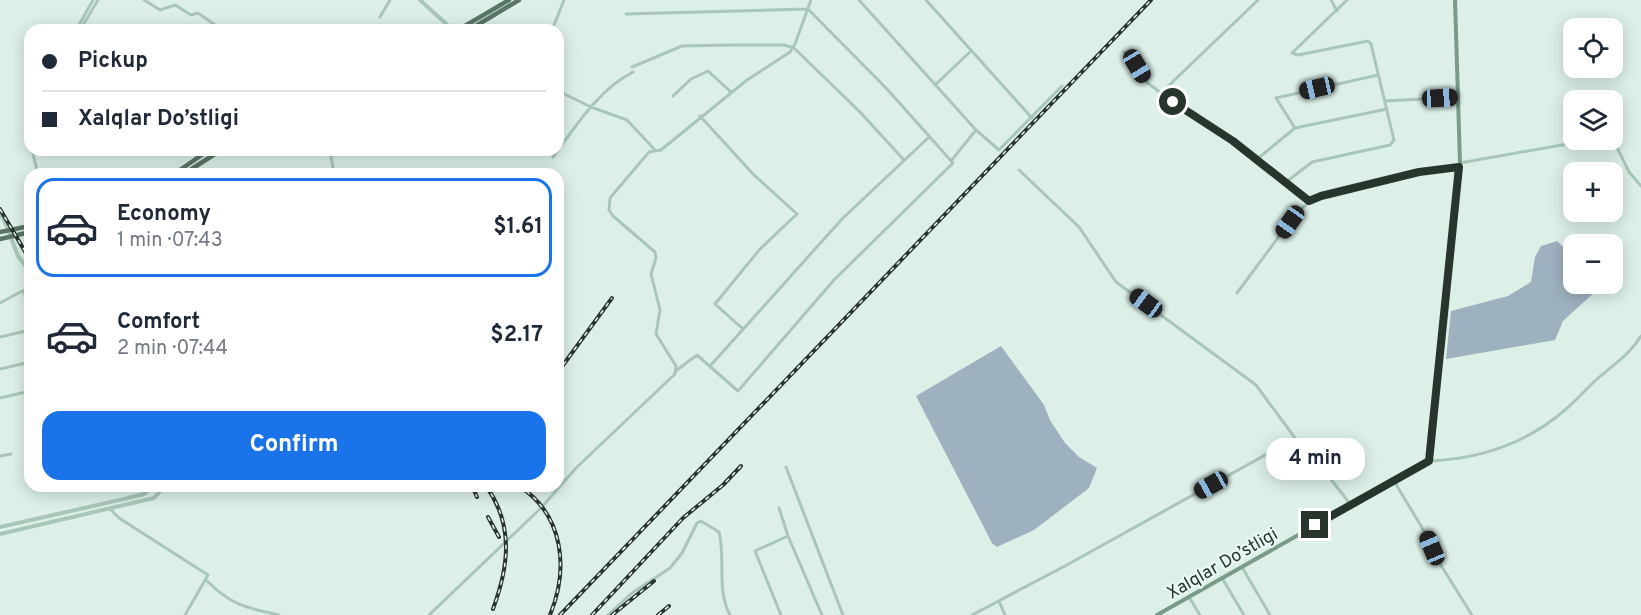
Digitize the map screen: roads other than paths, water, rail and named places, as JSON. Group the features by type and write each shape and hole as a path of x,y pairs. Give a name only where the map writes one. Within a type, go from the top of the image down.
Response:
{"main road":[{"path":"468,24 509,0"},
{"path":"478,24 519,0"},
{"path":"1429,461 1459,165 1455,0"},
{"path":"183,168 200,156"},
{"path":"193,168 212,156"},
{"path":"0,232 24,227"},
{"path":"0,239 24,234"},
{"name":"Xalqlar Do’stligi","path":"1159,614 1429,461"}],"street":[{"path":"81,24 93,0"},
{"path":"82,24 98,0"},
{"path":"144,0 160,10 175,5 191,15 198,13 214,24"},
{"path":"380,17 390,0"},
{"path":"420,0 446,24"},
{"path":"554,24 564,0"},
{"path":"677,370 656,334 660,310 651,274 656,258 655,252 613,216 609,205 610,198 649,152 661,150 731,92 794,48 811,0"},
{"path":"859,0 976,130 999,150 1062,86"},
{"path":"926,0 1032,118"},
{"path":"1161,93 1258,0"},
{"path":"1331,0 1337,11"},
{"path":"1285,183 1311,162 1390,146 1394,140 1371,44 1368,41 1298,55 1292,53 1347,0"},
{"path":"626,14 808,9 880,81 951,161"},
{"path":"564,143 591,107 617,80 632,69 682,46 784,45 794,48 860,112 904,160"},
{"path":"935,85 971,51"},
{"path":"1124,52 1137,66 1145,81 1233,141 1309,201"},
{"path":"673,96 691,79 708,71 731,92"},
{"path":"1295,128 1276,98 1378,75"},
{"path":"564,94 627,120 655,150"},
{"path":"1385,101 1458,97"},
{"path":"1256,160 1295,128 1387,109"},
{"path":"700,116 753,174 797,214 760,249 716,304 743,329"},
{"path":"564,481 677,370 697,355 738,391 834,280 952,165 951,161 976,130"},
{"path":"710,365 842,219 929,137"},
{"path":"1238,293 1298,212 1309,201 1419,172 1563,145"},
{"path":"1619,150 1629,172 1641,186"},
{"path":"1019,170 1079,227 1116,282 1256,385 1294,438 1351,505"},
{"path":"0,214 18,256 24,264"},
{"path":"0,303 24,291"},
{"path":"0,338 24,332"},
{"path":"1429,461 1450,460 1499,450 1536,432 1566,409 1633,349 1641,336"},
{"path":"0,369 24,363"},
{"path":"0,398 24,392"},
{"path":"972,615 1294,438"},
{"path":"0,456 11,454"},
{"path":"786,467 843,615"},
{"path":"1394,480 1427,536 1437,559 1472,615"},
{"path":"0,527 134,497 146,492"},
{"path":"0,534 154,498 160,492"},
{"path":"429,615 554,492"},
{"path":"779,508 788,536 822,615"},
{"path":"110,509 119,518 208,575 207,581 184,615"},
{"path":"608,615 632,592 670,568 682,553 697,523 701,521 719,532 722,548 723,591 729,615"},
{"path":"781,615 755,551 788,536"},
{"path":"1242,567 1270,615"},
{"path":"1222,578 1244,615"},
{"path":"207,581 221,595 236,605 279,615"},
{"path":"1189,597 1200,615"},
{"path":"999,601 1005,615"}],"railway":[{"path":"560,615 1151,0"},
{"path":"0,209 24,250"},
{"path":"564,364 612,298"},
{"path":"592,615 683,518 723,485 741,466"},
{"path":"475,492 477,497"},
{"path":"490,492 501,516 506,546 503,577 493,609"},
{"path":"526,492 546,512 554,527 558,544 560,580 550,615"},
{"path":"488,517 499,537"},
{"path":"612,615 654,581"},
{"path":"658,615 669,606"}]}
